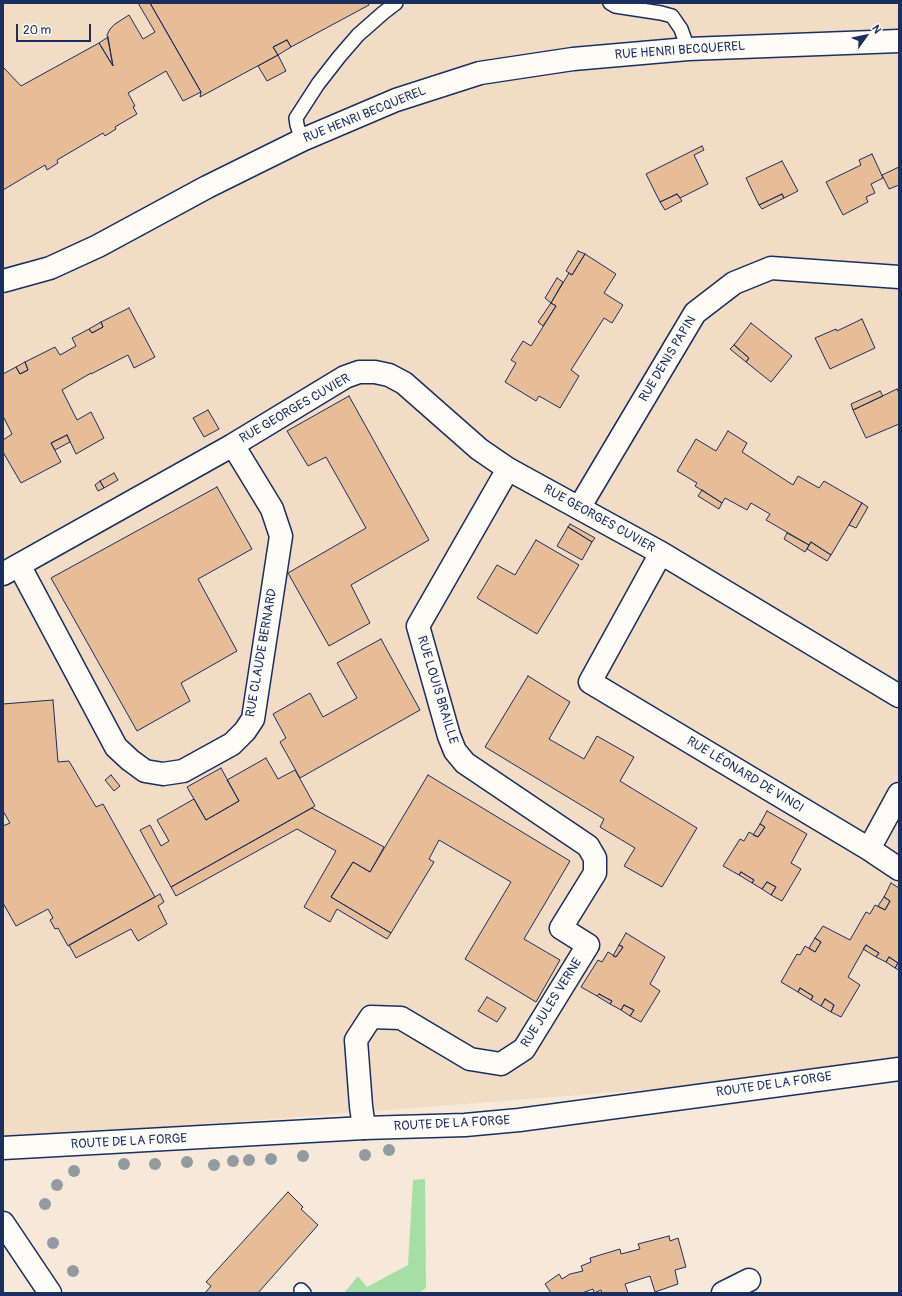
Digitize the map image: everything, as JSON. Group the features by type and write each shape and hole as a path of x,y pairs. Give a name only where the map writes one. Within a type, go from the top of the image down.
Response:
{"street":[{"name":"RUE HENRI BECQUEREL","path":"3,281 50,268 98,246 207,187 302,140 396,100 480,74 574,59 688,49 899,41"},
{"name":"RUE DENIS PAPIN","path":"579,508 695,313 734,283 771,268 899,277"},
{"name":"RUE GEORGES CUVIER","path":"11,570 233,445 346,377 359,372 375,372 389,375 404,383 479,449 508,469 661,553 899,696"},
{"name":"RUE CLAUDE BERNARD","path":"11,570 116,747 130,760 144,771 163,774 183,771 232,744 245,731 253,719 281,536 272,510 233,445"},
{"name":"RUE LOUIS BRAILLE","path":"508,469 418,626 449,736 455,751 465,763 588,846 595,858 595,873 561,928"},
{"name":"RUE GEORGES CUVIER","path":"590,682 661,553"},
{"name":"RUE LÉONARD DE VINCI","path":"590,682 869,849 899,869"},
{"path":"869,849 899,794"},
{"name":"RUE JULES VERNE","path":"364,1128 360,1099 356,1040 371,1017 401,1018 470,1059 500,1064 524,1050 588,945 561,928"},
{"name":"ROUTE DE LA FORGE","path":"3,1148 519,1120 899,1069"},
{"path":"3,1222 50,1293"},
{"path":"722,1293 749,1280"}],"lane":[{"path":"302,140 296,118 318,84 339,56 358,35 383,12 396,3"},
{"path":"610,3 615,6 672,16 681,29 688,49"}],"shaded area":[{"path":"3,3 899,3 899,1070 3,1140"}],"green space":[{"path":"425,1179 426,1288 419,1293 344,1293 358,1276 367,1287 408,1265 413,1180"}],"building":[{"path":"138,3 150,3 201,92 183,101 166,71 128,93 135,106 133,107 137,114 115,127 116,129 105,136 103,133 57,160 58,163 47,170 45,165 3,190 3,69 4,68 21,86 99,43 113,66 107,35 115,24 129,15 143,39 155,32"},
{"path":"150,3 368,3 369,5 291,47 287,40 273,47 278,55 200,97 201,92"},
{"path":"108,37 113,66 99,43"},
{"path":"287,40 291,47 278,55 273,47"},
{"path":"278,55 286,71 267,81 258,66"},
{"path":"702,146 704,150 694,155 708,184 680,198 677,194 660,202 646,174"},
{"path":"872,154 883,178 871,184 875,193 866,197 868,202 843,215 826,182 861,165 859,160"},
{"path":"782,161 798,191 784,198 782,194 759,205 746,178"},
{"path":"899,167 899,185 889,189 882,175"},
{"path":"677,194 682,201 665,210 660,202"},
{"path":"782,194 784,198 762,209 759,205"},
{"path":"578,251 585,254 572,275 566,271"},
{"path":"585,254 616,274 604,293 623,305 612,323 604,318 571,370 579,376 560,408 539,396 536,401 505,382 516,363 511,360 523,341 531,346 556,306 551,303 569,273 572,275"},
{"path":"557,278 563,282 551,303 545,298"},
{"path":"551,303 556,306 543,326 538,322"},
{"path":"129,308 155,357 134,368 128,355 91,373 62,390 77,420 91,412 104,438 76,454 67,435 51,443 61,462 21,483 3,452 3,440 12,434 3,416 3,374 16,367 20,374 28,370 25,362 55,347 60,355 76,346 72,338 89,329 92,333 103,327 101,322"},
{"path":"862,319 875,348 830,369 815,338 836,329 837,331"},
{"path":"101,322 103,327 92,333 89,329"},
{"path":"751,323 792,356 771,382 746,362 749,358 734,345"},
{"path":"734,345 749,358 746,362 730,349"},
{"path":"25,362 28,370 20,374 16,367"},
{"path":"897,389 899,393 899,424 866,438 853,410"},
{"path":"880,391 883,396 853,410 851,404"},
{"path":"349,396 429,540 351,585 370,623 329,646 288,573 366,528 326,457 308,466 287,431"},
{"path":"208,410 219,429 204,437 193,418"},
{"path":"728,431 747,443 742,452 793,485 798,476 819,488 824,481 862,503 831,555 811,542 809,545 766,520 770,514 751,503 747,510 725,498 722,503 695,486 697,483 677,471 696,439 716,451"},
{"path":"67,435 70,442 55,450 51,443"},
{"path":"114,473 118,480 104,488 100,481"},
{"path":"100,481 104,488 98,491 95,485"},
{"path":"217,487 252,549 198,579 237,651 181,683 190,701 137,731 51,578"},
{"path":"702,490 722,503 719,509 698,496"},
{"path":"862,503 868,507 856,528 849,525"},
{"path":"570,524 595,538 592,542 568,527"},
{"path":"568,527 592,542 582,560 557,546"},
{"path":"787,533 809,545 805,552 784,539"},
{"path":"536,540 579,565 537,634 477,598 497,565 515,575"},
{"path":"811,542 831,555 827,561 807,549"},
{"path":"381,639 420,710 300,778 280,742 286,738 273,714 310,693 323,717 357,698 337,663"},
{"path":"528,676 570,702 549,739 584,759 597,736 634,757 620,781 697,828 662,887 624,866 635,848 600,827 604,819 485,747"},
{"path":"53,700 58,762 69,761 96,807 103,804 155,897 68,946 58,928 55,929 50,920 53,918 48,909 16,926 3,903 3,826 10,823 3,811 3,704"},
{"path":"266,758 278,779 295,770 315,806 171,887 140,830 150,825 161,846 169,841 157,820 194,799 206,820 239,801 227,780"},
{"path":"221,768 239,801 206,820 187,787"},
{"path":"111,775 120,786 114,791 105,780"},
{"path":"428,775 570,861 524,939 560,960 536,1002 465,959 511,882 439,840 429,859 434,862 391,933 331,897 353,862 370,872"},
{"path":"312,808 384,847 370,872 353,862 331,897 391,933 387,939 337,909 330,922 304,907 336,851 297,829 176,896 171,887"},
{"path":"767,811 807,834 791,863 801,869 782,901 771,895 776,887 767,882 762,889 752,883 754,880 741,872 739,875 723,866 740,839 744,841 749,832 758,837 765,827 760,824"},
{"path":"760,824 765,827 758,837 753,835"},
{"path":"741,872 754,880 752,883 739,875"},
{"path":"767,882 776,887 771,895 762,889"},
{"path":"891,883 899,888 899,970 895,968 898,963 889,957 886,962 876,957 879,953 866,945 848,977 860,985 841,1017 831,1012 834,1005 825,999 821,1006 811,1000 813,996 800,988 798,992 781,982 797,954 800,955 805,946 815,952 821,942 815,938 823,926 850,940 866,912 870,914 875,905 885,910 890,901 884,897"},
{"path":"160,894 164,902 158,906 167,924 138,941 131,929 76,958 69,945"},
{"path":"884,897 890,901 885,910 878,906"},
{"path":"626,933 665,957 650,984 660,991 641,1022 630,1016 634,1010 624,1005 621,1010 610,1004 612,1001 599,994 597,996 581,987 598,960 602,962 608,952 616,957 623,947 619,945"},
{"path":"815,938 821,942 815,952 809,948"},
{"path":"619,945 623,947 616,957 613,956"},
{"path":"866,945 879,953 876,957 863,949"},
{"path":"889,957 898,963 895,968 886,962"},
{"path":"800,988 813,996 811,1000 798,992"},
{"path":"599,994 612,1001 610,1004 597,996"},
{"path":"487,997 506,1008 497,1022 478,1011"},
{"path":"825,999 834,1005 831,1012 821,1006"},
{"path":"624,1005 634,1010 630,1016 621,1010"},
{"path":"288,1192 303,1207 301,1209 318,1225 258,1293 205,1293 211,1286 206,1282"},
{"path":"669,1236 670,1241 678,1238 686,1267 675,1270 678,1284 655,1292 650,1276 625,1284 628,1293 602,1293 601,1290 594,1293 593,1289 582,1293 551,1293 545,1284 559,1274 562,1279 570,1274 583,1271 581,1266 591,1262 590,1258 620,1249 621,1254 640,1249 638,1244"}]}
